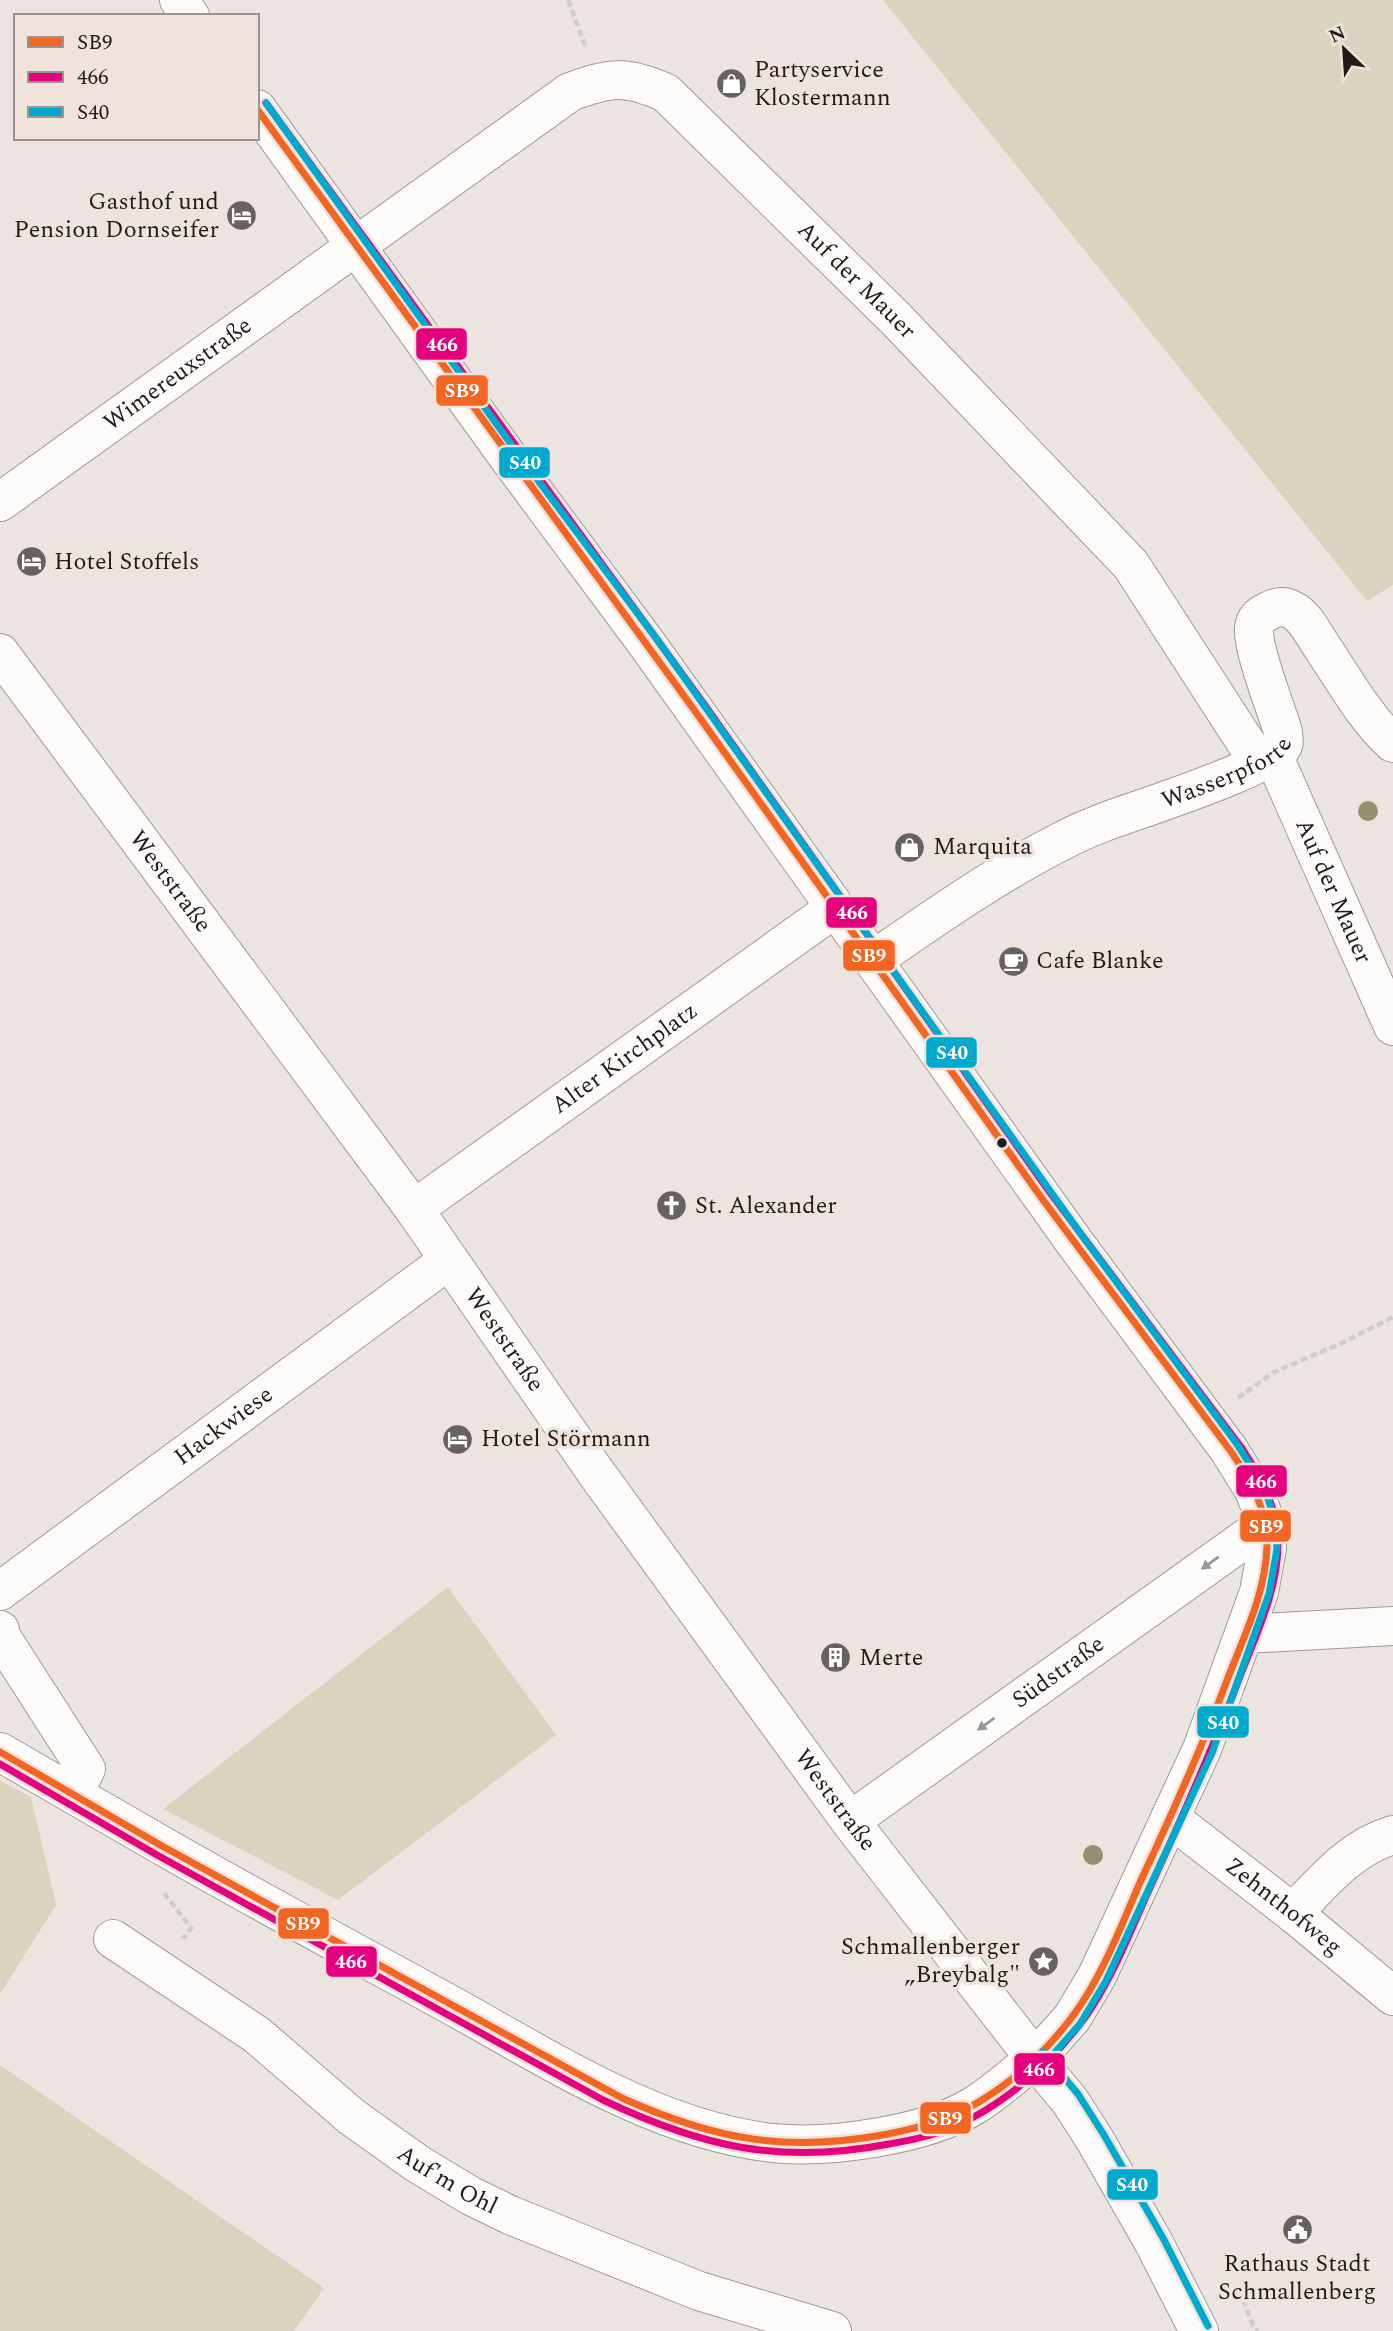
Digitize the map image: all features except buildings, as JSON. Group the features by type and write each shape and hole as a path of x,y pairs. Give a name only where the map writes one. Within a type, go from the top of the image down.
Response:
{"street":[{"name":"Auf der Mauer","path":"355,246 570,92 598,82 617,79 643,83 666,93 896,319 1131,565 1266,759 1393,1026"},
{"path":"0,1752 162,1846 608,2091 688,2125 727,2136 773,2143 842,2143 917,2128 950,2118 975,2105 1035,2059 1072,2018 1094,1983 1202,1749 1245,1633 1264,1571 1266,1524 1248,1477 1066,1232 647,644 259,112"},
{"name":"Wimereuxstraße","path":"0,502 355,246"},
{"name":"Wasserpforte","path":"873,960 970,894 1063,840 1106,821 1184,794 1266,759 1281,749 1284,744 1283,732 1254,641 1254,625 1260,615 1273,608 1294,610 1304,620 1350,689 1383,734 1393,743"},
{"name":"Weststraße","path":"0,653 414,1209 597,1474 850,1821 1070,2101 1096,2140 1154,2243 1199,2331"},
{"name":"Alter Kirchplatz","path":"414,1209 835,908"},
{"name":"Hackwiese","path":"0,1591 449,1260"},
{"name":"Südstraße","path":"850,1821 1266,1524"},
{"path":"1245,1633 1393,1626"},
{"path":"0,1630 86,1769 73,1794"},
{"name":"Zehnthofweg","path":"1170,1818 1293,1913 1393,1996"},
{"path":"1293,1913 1343,1862 1376,1840 1393,1835"},
{"name":"Auf'm Ohl","path":"113,1939 257,2035 352,2117 418,2164 471,2196 510,2215 699,2291 832,2331"}],"path":[{"path":"568,0 598,82"},
{"path":"1206,1420 1274,1372 1342,1343 1393,1317"},
{"path":"159,1970 191,1928 159,1887 154,1875 154,1861 162,1846"},
{"path":"1230,2295 1243,2300 1267,2299 1290,2285"},
{"path":"1243,2300 1258,2331"}],"shaded area":[{"path":"883,0 1393,0 1393,585 1367,601"},
{"path":"448,1587 556,1735 338,1900 163,1809"},
{"path":"0,1781 31,1797 56,1905 0,1994"},
{"path":"0,2065 324,2288 294,2331 0,2331"}],"transit line":[{"name":"466","path":"0,1764 157,1855 603,2100 639,2116 708,2140 777,2152 812,2153 889,2144 942,2132 1004,2098 1060,2048 1095,2003 1122,1951 1207,1759 1263,1616 1277,1562 1277,1530 1271,1504 1241,1447 1051,1194 704,704 266,103"},
{"name":"S40","path":"266,103 516,451 656,638 1083,1237 1237,1444 1265,1489 1276,1524 1277,1549 1269,1594 1212,1753 1106,1981 1080,2024 1043,2066"},
{"name":"SB9","path":"0,1752 162,1846 622,2098 689,2124 752,2139 784,2142 851,2140 925,2125 971,2107 1021,2072 1055,2038 1075,2013 1112,1947 1196,1757 1252,1616 1266,1563 1265,1520 1252,1485 1232,1453 1043,1200 695,711 259,112"},
{"name":"S40","path":"1043,2052 1078,2094 1104,2135 1163,2238 1208,2326"}],"place":[{"name":"Partyservice Klostermann","path":"731,84"},
{"name":"Gasthof und Pension Dornseifer","path":"242,216"},
{"name":"Hotel Stoffels","path":"31,562"},
{"name":"Marquita","path":"910,847"},
{"name":"Cafe Blanke","path":"1013,961"},
{"name":"St. Alexander","path":"672,1206"},
{"name":"Hotel Störmann","path":"458,1439"},
{"name":"Merte","path":"836,1658"},
{"name":"Schmallenberger „Breybalg\"","path":"1043,1961"},
{"name":"Rathaus Stadt Schmallenberg","path":"1297,2230"}]}
